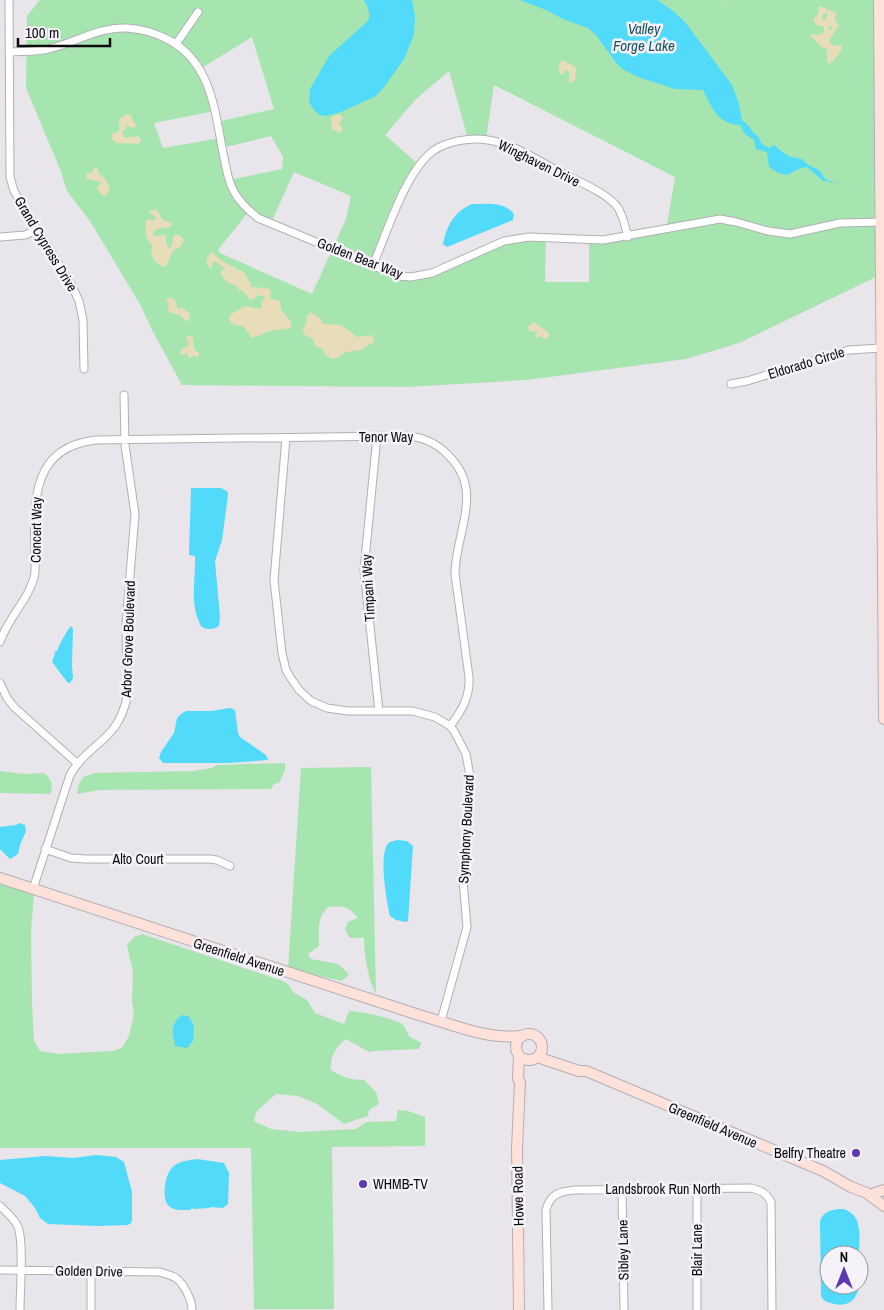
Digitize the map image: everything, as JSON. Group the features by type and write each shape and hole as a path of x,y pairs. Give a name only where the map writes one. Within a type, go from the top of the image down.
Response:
{"main road":[{"path":"879,0 884,719"},
{"name":"Greenfield Avenue","path":"0,878 359,996 479,1033 507,1037 521,1036"},
{"name":"Greenfield Avenue","path":"479,1033 486,1038 505,1043 518,1053"},
{"path":"533,1034 542,1043 541,1052 535,1058 526,1060 518,1053 516,1043 521,1036 533,1034"},
{"name":"Greenfield Avenue","path":"542,1043 554,1055 581,1065 586,1070 823,1171 851,1187 877,1192 884,1206"},
{"name":"Howe Road","path":"518,1053 518,1078 520,1083"},
{"name":"Greenfield Avenue","path":"535,1058 579,1071 586,1070"},
{"name":"Howe Road","path":"519,1310 517,1148 520,1083 526,1067 535,1058"}],"street":[{"name":"Grand Cypress Drive","path":"9,0 10,177 14,192 71,284 79,301 83,320 84,369"},
{"path":"176,44 198,12"},
{"name":"Golden Bear Way","path":"10,52 45,50 93,32 116,28 148,31 176,44 194,61 206,80 215,111 229,180 242,203 258,218 398,276 410,277 432,273 504,241 529,237 603,240 720,219 768,231 790,234 840,223 882,222"},
{"name":"Winghaven Drive","path":"373,265 406,185 416,171 433,152 447,144 468,139 486,139 504,143 602,194 617,206 624,220 628,237"},
{"path":"0,237 25,235 37,230"},
{"name":"Eldorado Circle","path":"731,384 747,381 849,350 881,348"},
{"name":"Arbor Grove Boulevard","path":"33,889 67,783 78,764 116,728 127,698 126,624 135,514 124,439 124,395"},
{"name":"Timpani Way","path":"377,436 364,570 378,711"},
{"name":"Tenor Way","path":"124,439 409,436 426,439 444,451 453,460 464,480 467,506 454,574 469,676 469,688 461,712 450,726"},
{"name":"Symphony Boulevard","path":"286,438 274,574 280,642 286,670 299,690 311,701 319,705 337,710 420,712 436,717 450,726 464,748 469,769 463,881 468,927 441,1021"},
{"name":"Concert Way","path":"0,642 34,581 36,573 36,498 43,472 55,457 74,444 96,440 124,439"},
{"path":"0,683 7,698 14,707 78,764"},
{"name":"Alto Court","path":"45,849 78,859 209,859 217,860 230,866"},
{"name":"Landsbrook Run North","path":"548,1310 546,1210 548,1203 556,1193 576,1190 752,1188 762,1191 771,1202 772,1310"},
{"name":"Sibley Lane","path":"622,1190 624,1310"},
{"name":"Blair Lane","path":"697,1190 697,1310"},
{"path":"0,1206 10,1215 18,1227 21,1239 20,1310"},
{"name":"Golden Drive","path":"0,1270 160,1272 176,1278 184,1288 192,1304 192,1310"},
{"path":"91,1272 91,1310"}],"green space":[{"path":"40,0 884,0 880,275 739,343 686,359 527,380 408,387 182,385 141,306 90,221 67,191 60,169 26,88 27,16","holes":["252,37 274,109 217,122 220,138 163,148 154,123 215,111 200,69","449,71 468,139 486,139 494,85 675,177 666,230 589,240 589,282 545,282 546,238 504,241 432,273 398,276 373,264 420,166 385,135 415,100","271,136 283,157 282,169 229,180 222,148","294,172 351,196 346,219 312,294 220,253 218,250 249,211 271,223"]},
{"path":"285,763 285,770 279,783 274,784 271,789 99,790 77,794 78,786 83,777 95,773 192,771 212,768 217,765"},
{"path":"371,767 376,994 367,967 364,938 350,938 345,930 348,922 358,918 345,907 328,907 324,912 319,925 319,946 308,954 311,959 338,964 349,974 342,981 288,969 301,768"},
{"path":"0,771 23,774 44,773 51,782 50,794 0,793"},
{"path":"0,882 34,893 31,931 32,1002 34,1040 40,1051 59,1054 112,1051 122,1048 129,1036 134,1014 132,1001 133,972 127,945 134,937 142,934 283,981 288,984 293,992 307,1000 315,1013 344,1024 349,1011 376,1015 397,1021 403,1025 410,1037 421,1043 419,1049 369,1052 346,1039 337,1048 332,1056 331,1070 347,1078 364,1080 376,1092 379,1104 369,1110 368,1116 344,1124 317,1104 298,1096 276,1094 256,1112 254,1121 271,1129 300,1132 356,1129 366,1122 396,1121 398,1110 408,1111 425,1117 425,1146 332,1147 334,1309 254,1309 251,1148 0,1148"}],"sand":[{"path":"821,6 836,12 835,21 839,25 829,41 833,46 840,45 842,47 840,53 830,64 827,61 827,49 821,47 811,36 811,34 818,35 824,32 824,27 814,22 814,18 818,15 819,7","holes":["828,10 827,17 823,21 822,15"]},
{"path":"562,60 577,68 576,79 571,83 568,81 570,75 567,70 565,70 563,75 559,73 559,65"},
{"path":"128,114 132,116 132,120 137,125 133,128 127,126 122,133 125,138 138,136 141,140 139,144 116,143 111,138 112,134 119,131 121,118"},
{"path":"339,114 343,118 339,123 343,128 340,133 331,129 331,117"},
{"path":"94,167 98,169 99,174 105,179 110,189 106,196 102,195 97,189 101,184 100,182 86,178 87,173 92,173"},
{"path":"154,209 158,211 162,219 173,224 169,228 165,227 155,230 154,236 166,236 166,243 169,248 171,247 174,235 179,235 184,240 180,247 173,251 167,265 163,267 153,258 151,252 152,245 146,234 146,221 149,219 154,221 156,218 149,212"},
{"path":"212,252 223,261 245,273 252,287 267,288 271,291 270,298 280,301 281,310 292,323 291,328 269,331 252,338 243,326 234,325 229,318 231,315 248,306 262,308 261,302 265,297 258,295 252,300 249,299 243,291 239,290 235,285 228,283 221,275 221,271 225,269 215,261 212,268 209,267 206,261"},
{"path":"170,297 175,300 178,309 182,308 190,314 190,320 185,321 181,316 167,311 169,305 166,300"},
{"path":"311,312 321,319 323,324 341,325 357,337 372,335 375,341 361,350 346,352 338,358 332,359 325,355 323,349 315,346 313,339 302,331 306,324 307,315"},
{"path":"534,322 549,333 548,338 544,339 541,336 537,338 535,335 538,332 529,331 528,326"},
{"path":"186,336 193,338 194,349 199,353 198,357 189,358 188,352 183,355 180,354 181,350 189,345"}],"water":[{"path":"364,0 412,0 415,16 414,35 404,59 376,96 341,112 327,116 319,115 309,101 310,89 329,56 368,21 369,10"},
{"name":"Valley Forge Lake","path":"520,0 657,0 685,22 732,85 739,104 742,120 757,135 762,144 769,148 774,145 785,154 802,159 819,170 826,180 841,183 823,181 807,167 787,175 778,173 769,167 767,152 756,149 754,140 745,134 740,125 732,124 716,114 703,90 675,89 638,77 624,70 616,63 596,35 588,28"},
{"path":"472,204 500,205 514,214 513,220 447,247 443,244 449,225 460,211"},
{"path":"191,488 221,488 228,492 222,540 215,561 220,617 219,626 212,629 201,626 195,609 195,556 189,555"},
{"path":"71,626 73,629 73,678 68,683 52,662 54,652 57,651"},
{"path":"230,708 235,710 240,737 266,755 268,760 227,763 163,763 159,758 174,733 177,718 181,714 186,711 211,711"},
{"path":"19,823 25,825 26,831 18,854 10,859 0,849 0,827"},
{"path":"397,840 407,841 413,846 408,921 406,922 396,920 390,916 385,889 384,855 386,847 390,842"},
{"path":"182,1015 188,1016 194,1025 193,1041 187,1048 174,1046 173,1027 176,1020"},
{"path":"96,1155 116,1157 124,1162 132,1192 132,1220 128,1225 48,1224 40,1218 35,1208 25,1196 0,1183 0,1160 45,1156 73,1158"},
{"path":"197,1159 224,1163 229,1173 228,1204 223,1208 211,1207 180,1210 170,1207 167,1203 165,1198 166,1179 172,1168 180,1163"},
{"path":"843,1209 854,1216 859,1228 859,1245 820,1245 821,1218 829,1211"},
{"path":"856,1295 849,1303 843,1305 823,1300 821,1296"}],"place":[{"name":"Belfry Theatre","path":"856,1153"},
{"name":"WHMB-TV","path":"363,1184"}]}
